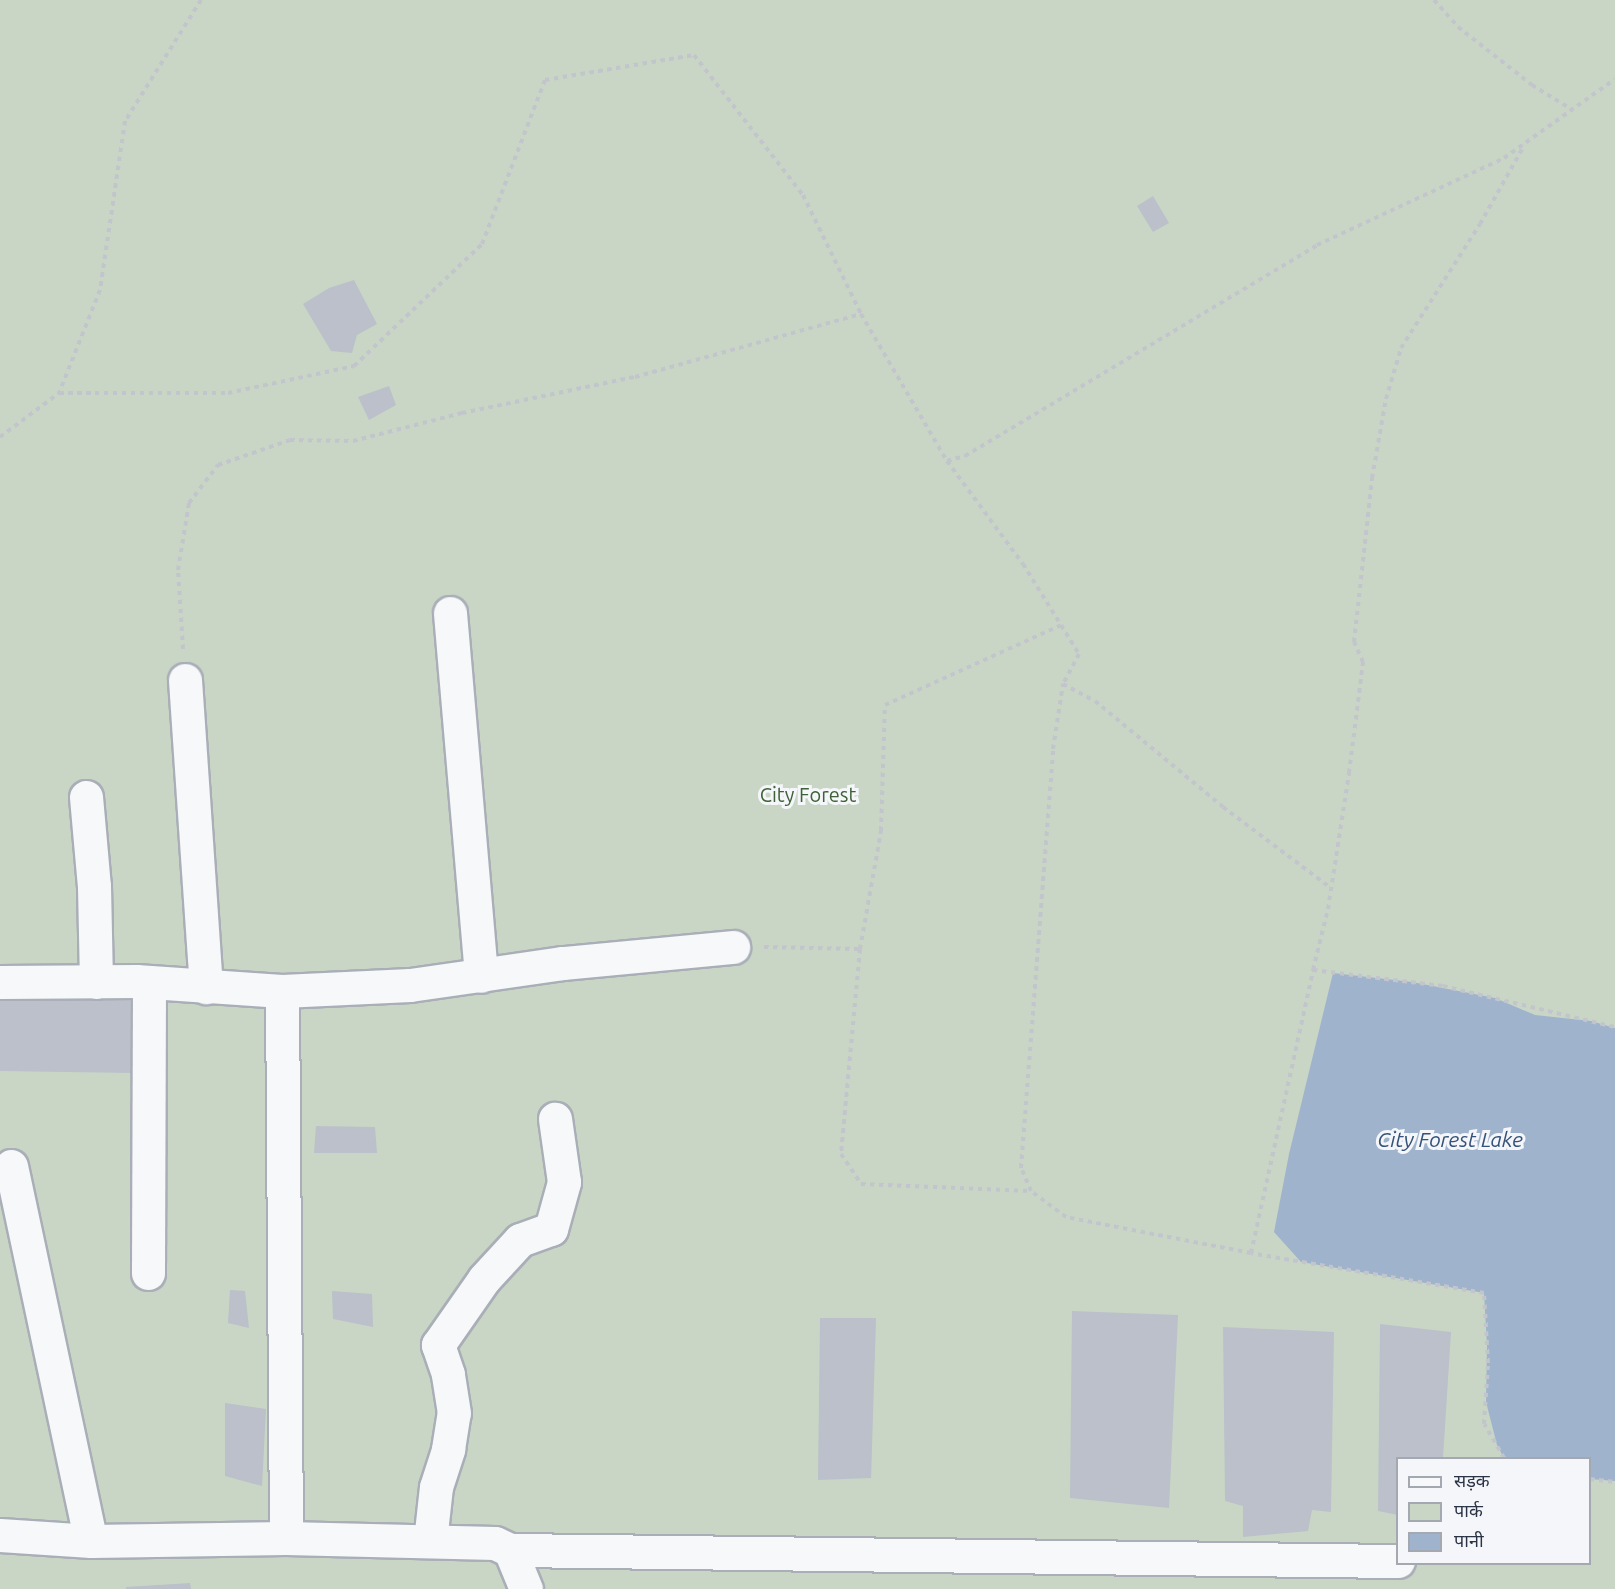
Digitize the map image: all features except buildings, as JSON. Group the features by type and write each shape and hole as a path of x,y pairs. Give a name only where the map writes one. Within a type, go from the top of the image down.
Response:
{"street":[{"path":"450,613 481,976"},
{"path":"185,680 206,987"},
{"path":"86,797 94,886 96,982"},
{"path":"0,982 149,982 282,991 410,985 563,963 733,947"},
{"path":"148,1273 149,982"},
{"path":"282,991 286,1538"},
{"path":"430,1541 436,1487 454,1413 448,1374 438,1345 484,1279 520,1240 550,1229 564,1182 555,1119"},
{"path":"11,1166 91,1541"},
{"path":"0,1535 91,1541 286,1538 430,1541 495,1543 510,1550 1396,1561"},
{"path":"510,1550 526,1589"}],"path":[{"path":"0,437 59,393 100,291 125,121 199,0"},
{"path":"1434,0 1458,27 1532,86 1571,109"},
{"path":"59,393 228,393 354,366 482,244 545,80 694,55 803,195 861,314 947,461 1023,564 1079,654 1063,684 1053,749 1021,1168 1031,1191 1066,1217 1251,1253 1484,1293 1488,1363 1485,1424 1503,1457"},
{"path":"947,461 965,456 1317,245 1504,158 1615,79"},
{"path":"1251,1253 1331,888 1363,662 1354,642 1372,478 1386,399 1401,348 1480,224 1526,142"},
{"path":"185,680 178,570 189,503 218,465 290,440 353,441 462,412 635,377 861,314"},
{"path":"1031,1191 861,1184 841,1154 860,949 881,831 885,705 1061,625"},
{"path":"1063,684 1095,701 1223,807 1331,888"},
{"path":"733,947 860,949"},
{"path":"1313,970 1443,986 1615,1027"},
{"path":"1591,1479 1615,1482"}],"green space":[{"name":"City Forest","path":"0,0 1615,0 1615,1589 0,1589"}],"water":[{"name":"City Forest Lake","path":"1333,973 1412,982 1495,998 1535,1015 1591,1021 1615,1028 1615,1481 1591,1479 1591,1457 1503,1457 1497,1445 1486,1402 1487,1346 1484,1293 1301,1262 1274,1232 1289,1154"}]}
